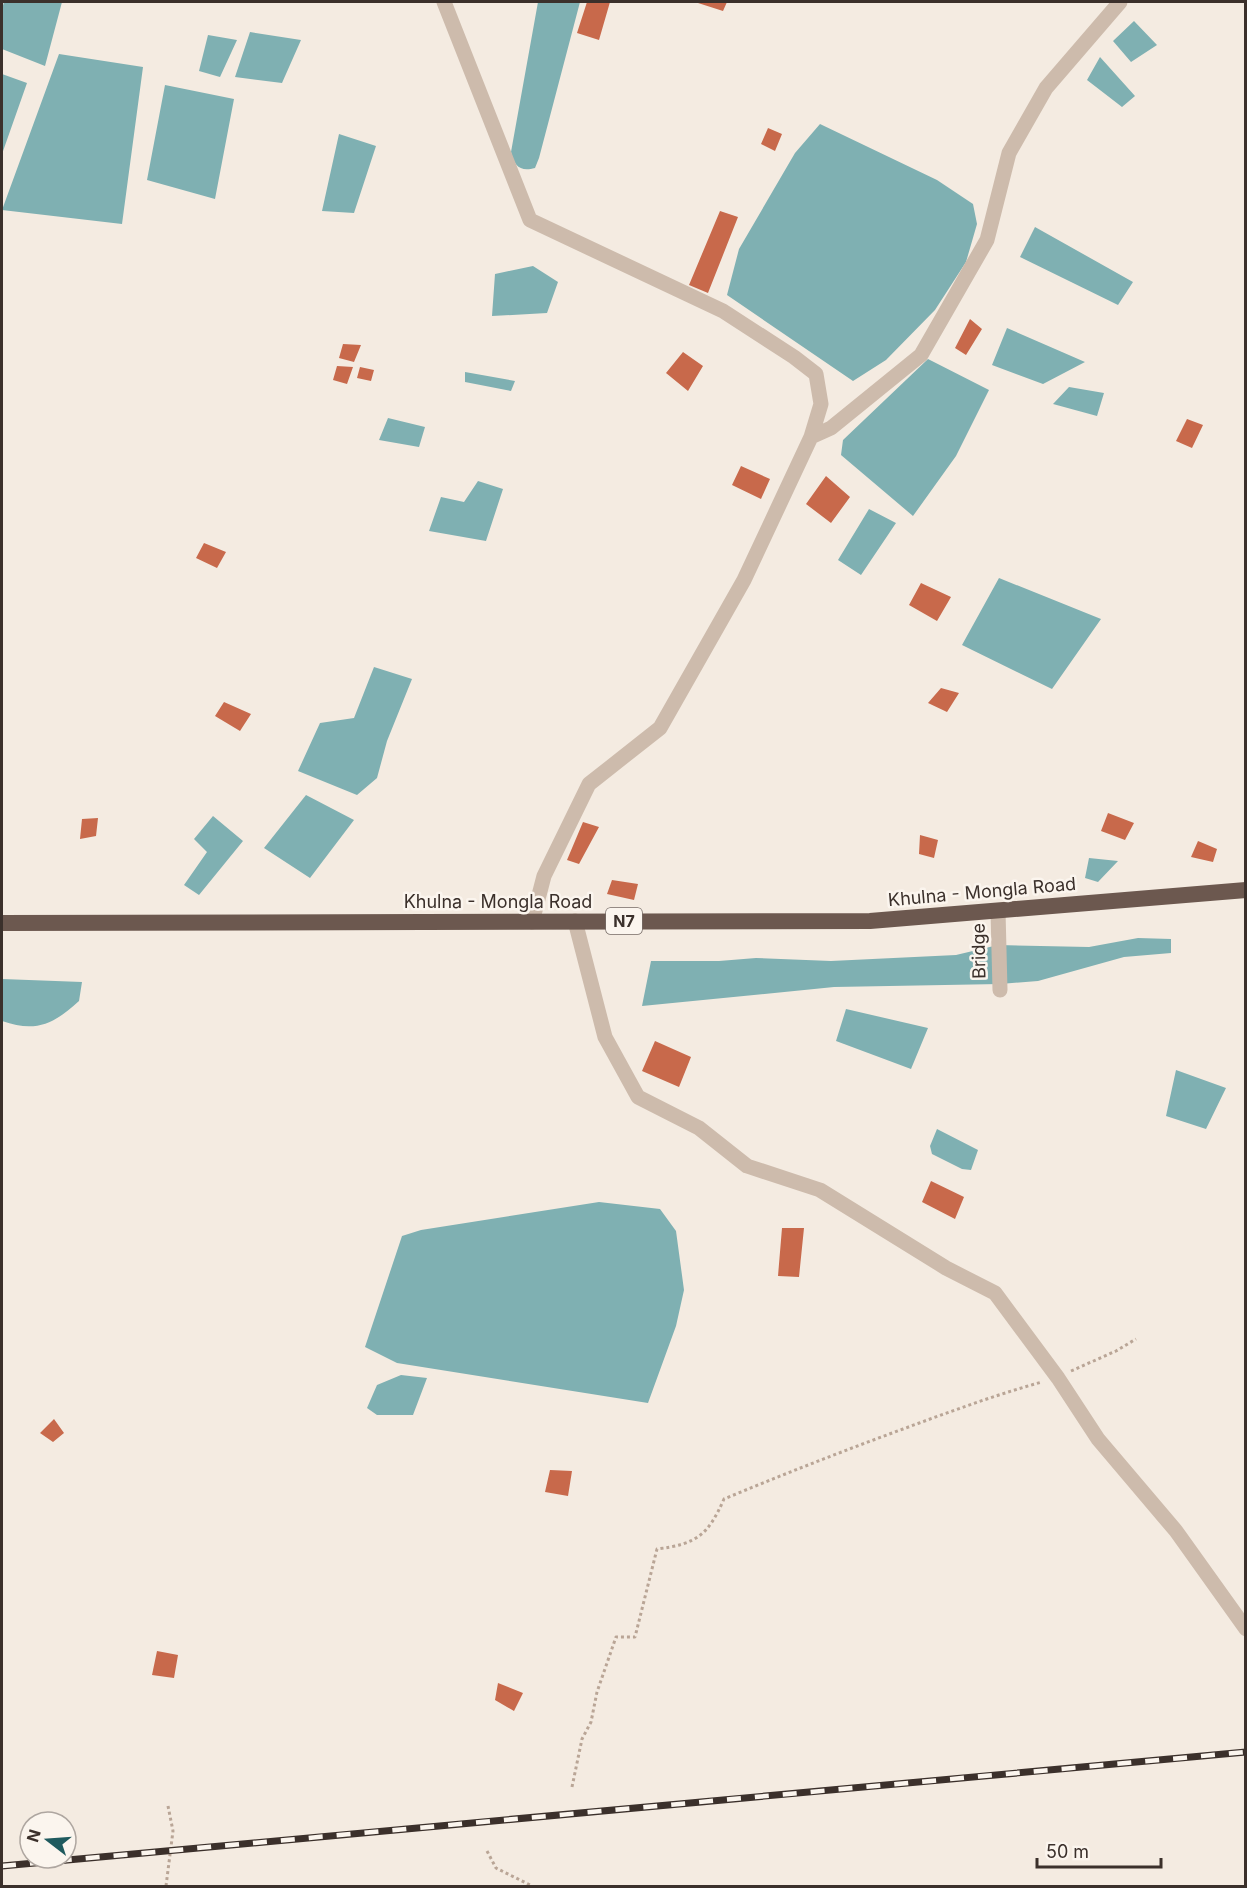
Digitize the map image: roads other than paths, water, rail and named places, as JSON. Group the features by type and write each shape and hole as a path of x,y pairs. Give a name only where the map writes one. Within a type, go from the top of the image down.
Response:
{"highway":[{"name":"Khulna - Mongla Road","path":"2,923 870,921 1245,890"}],"street":[{"path":"444,2 530,220 723,311 816,374 821,404 811,437 744,580 660,728 589,784 544,876 532,922"},
{"path":"811,437 831,428 921,355 987,240 1009,153 1046,88 1120,2"},
{"name":"Bridge","path":"998,911 1000,990"},
{"path":"575,921 605,1037 638,1097 699,1128 747,1166 820,1190 946,1268 994,1293 1058,1378 1098,1439 1176,1531 1245,1629"}],"water":[{"path":"4,2 62,2 45,66 2,49"},
{"path":"538,2 580,2 539,158 535,168 525,169 518,167 511,152"},
{"path":"1134,21 1157,45 1131,62 1113,41"},
{"path":"250,32 301,40 282,83 235,77"},
{"path":"208,35 237,40 220,77 199,71"},
{"path":"59,54 143,67 122,224 2,210"},
{"path":"1100,57 1135,96 1122,107 1087,80"},
{"path":"2,74 27,83 2,154"},
{"path":"165,85 234,99 215,199 147,180"},
{"path":"820,124 937,180 973,204 977,224 966,262 935,310 886,360 853,381 727,295 739,249 795,153"},
{"path":"339,134 376,146 354,213 322,211"},
{"path":"1035,227 1133,282 1118,305 1020,257"},
{"path":"533,266 558,282 547,313 492,316 495,274"},
{"path":"1007,328 1085,362 1043,384 992,365"},
{"path":"928,359 989,390 956,456 913,516 841,455 843,440"},
{"path":"465,372 515,381 511,391 465,382"},
{"path":"1069,387 1104,393 1097,416 1053,404"},
{"path":"388,418 425,427 419,447 379,440"},
{"path":"478,481 503,489 486,541 429,531 441,497 464,502"},
{"path":"869,509 896,523 861,575 838,560"},
{"path":"999,578 1101,619 1052,689 962,645"},
{"path":"374,667 412,679 387,741 377,778 357,795 298,771 320,723 354,718"},
{"path":"306,795 354,820 310,878 264,848"},
{"path":"213,816 243,841 199,895 184,885 207,852 194,839"},
{"path":"1089,858 1118,861 1098,882 1085,878"},
{"path":"1138,938 1171,939 1171,953 1124,957 1038,981 1000,984 834,987 642,1006 651,961 719,961 756,958 831,961 956,955 998,945 1089,947"},
{"path":"2,979 82,982 79,1001 53,1021 35,1026 14,1025 2,1021"},
{"path":"846,1009 928,1028 911,1069 836,1041"},
{"path":"1176,1070 1226,1088 1206,1129 1166,1116"},
{"path":"937,1129 978,1150 971,1170 962,1169 932,1154 930,1146"},
{"path":"599,1202 660,1209 676,1231 684,1290 676,1326 648,1403 397,1363 365,1347 402,1236 421,1230"},
{"path":"401,1375 427,1378 413,1415 377,1415 367,1408 377,1385"}],"railway":[{"path":"2,1866 1246,1752"}]}
